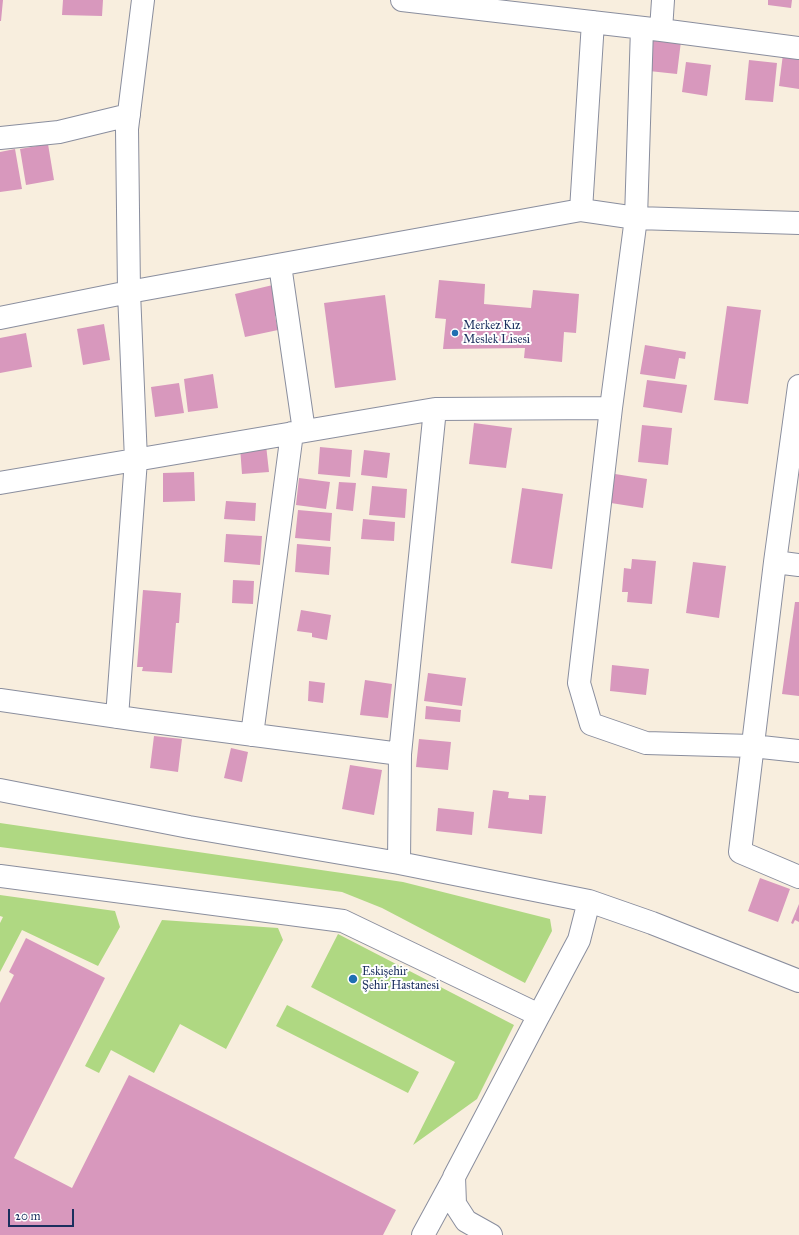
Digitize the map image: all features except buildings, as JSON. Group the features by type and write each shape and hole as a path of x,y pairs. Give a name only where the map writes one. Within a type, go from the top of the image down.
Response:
{"street":[{"path":"117,717 136,460 129,292 127,129 143,0"},
{"path":"402,0 799,48"},
{"path":"663,0 651,29 636,218 611,408 579,683 591,724 646,743 752,746 799,751"},
{"path":"580,210 593,22"},
{"path":"0,138 59,132 129,116"},
{"path":"0,318 129,292 580,210 636,218 799,223"},
{"path":"252,735 298,432 280,265"},
{"path":"799,392 775,562 740,852 799,877"},
{"path":"0,484 435,409 611,408"},
{"path":"399,863 400,754 435,409"},
{"path":"775,562 799,565"},
{"path":"0,700 400,754"},
{"path":"0,790 189,827 399,863 589,901 652,923 799,981"},
{"path":"0,876 343,921 539,1015"},
{"path":"423,1235 579,940 589,901"},
{"path":"454,1177 455,1204 458,1210 466,1221 490,1235"}],"green space":[{"path":"0,823 403,882 550,919 552,931 525,983 382,908 342,892 0,847"},
{"path":"0,895 115,911 120,927 98,966 22,930 0,972 0,923 3,917 0,916"},
{"path":"162,920 278,928 283,940 226,1049 180,1024 154,1073 111,1050 99,1073 85,1066"},
{"path":"338,934 514,1025 477,1099 413,1145 455,1062 311,987"},
{"path":"287,1005 419,1072 408,1093 276,1026"}],"place":[{"name":"Merkez Kız Meslek Lisesi","path":"455,333"},
{"name":"Eskişehir Şehir Hastanesi","path":"353,979"}]}
